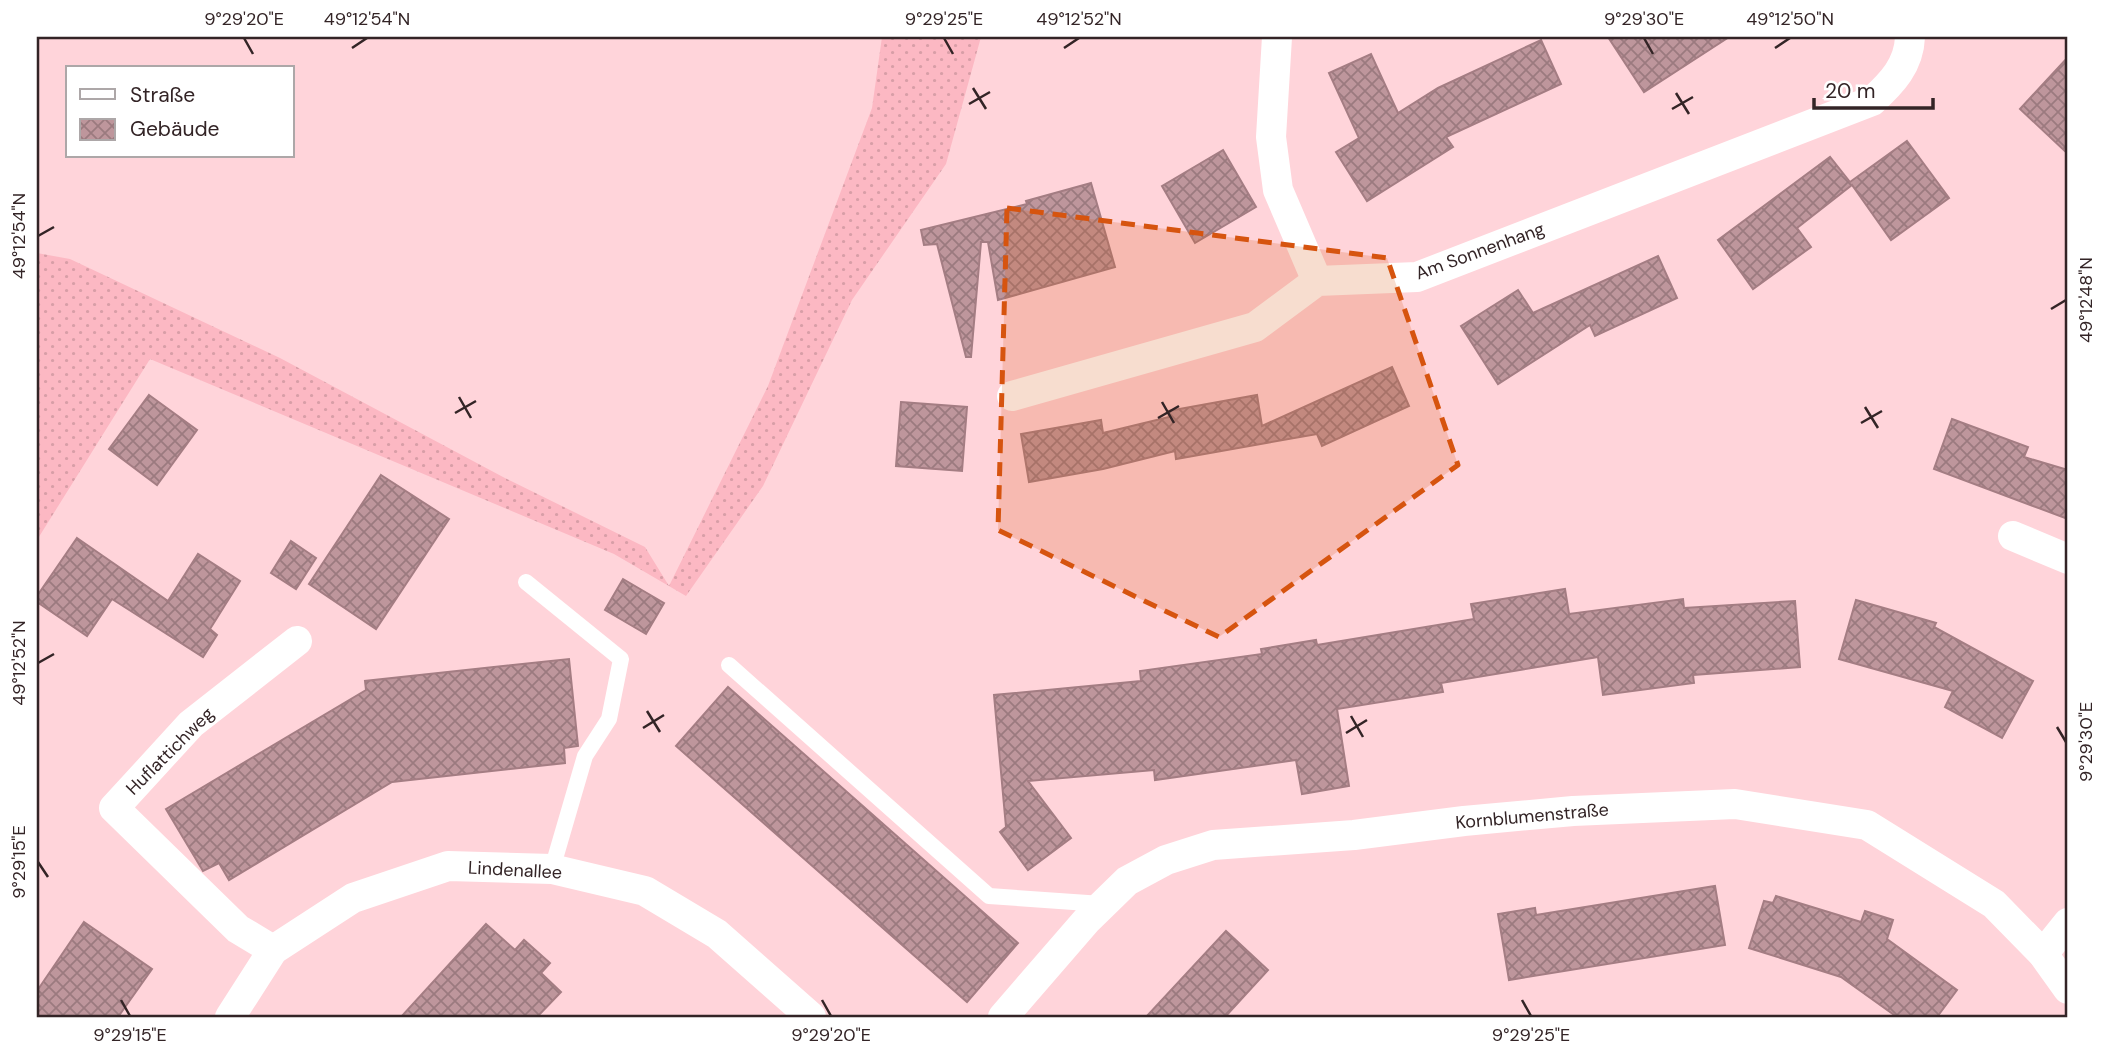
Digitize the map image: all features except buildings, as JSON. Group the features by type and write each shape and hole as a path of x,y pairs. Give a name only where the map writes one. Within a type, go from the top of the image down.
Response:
{"street":[{"path":"1012,396 1255,327 1317,281 1279,190 1271,137 1277,37"},
{"name":"Am Sonnenhang","path":"1317,281 1417,277 1872,101 1896,79 1910,49 1910,37"},
{"path":"2013,536 2068,559"},
{"name":"Huflattichweg","path":"273,950 238,929 114,808 191,724 297,641"},
{"name":"Kornblumenstraße","path":"1003,1017 1102,904 1127,881 1156,865 1213,845 1354,835 1573,811 1735,804 1867,825 1994,904 2043,954 2068,989"},
{"name":"Lindenallee","path":"230,1017 273,950 353,898 449,866 552,869 645,891 717,934 811,1017"},
{"path":"2043,954 2068,923"}],"lane":[{"path":"526,582 621,659 609,719 585,757 552,869"},
{"path":"729,665 989,896 1102,904"}],"highlighted area":[{"path":"1007,208 1387,258 1458,465 1219,637 998,530"}],"shaded area":[{"path":"882,37 981,37 946,164 852,300 763,486 686,596 614,554 150,359 37,540 37,253 70,259 280,358 503,477 645,547 669,586 768,386 872,108"}]}
